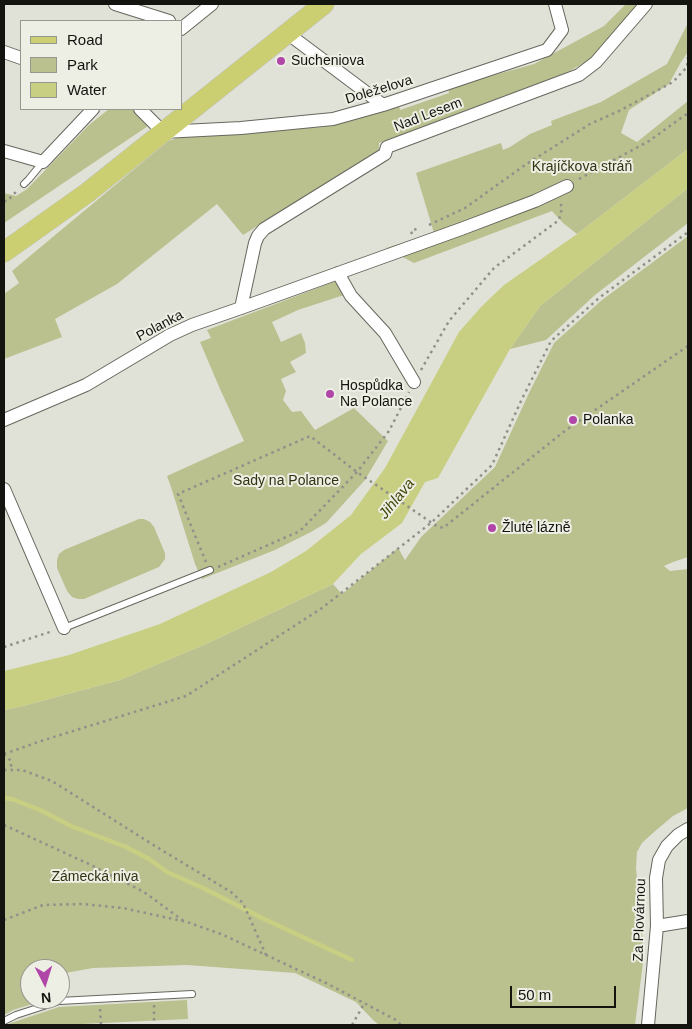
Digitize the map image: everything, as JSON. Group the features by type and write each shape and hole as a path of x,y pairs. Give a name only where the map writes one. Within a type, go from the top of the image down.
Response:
{"main road":[{"path":"4,252 87,193 324,4"}],"street":[{"path":"115,4 165,20"},
{"path":"182,27 212,4"},
{"name":"Doleželova","path":"163,132 241,128 333,119 383,105 547,50 562,30 555,4"},
{"name":"Nad Lesem","path":"241,308 255,243 264,228 385,154 387,147 579,75 596,62 646,4"},
{"path":"288,33 383,105"},
{"path":"4,52 20,58"},
{"path":"4,150 43,162 92,110"},
{"path":"141,110 163,132"},
{"path":"146,110 163,132"},
{"name":"Polanka","path":"4,420 86,385 170,335 192,325 461,229 561,189"},
{"path":"338,274 351,296 385,333 414,382"},
{"path":"4,489 64,628"},
{"name":"Za Plovárnou","path":"648,1025 657,926 656,878 659,860 667,846 678,835 688,829"},
{"path":"657,926 688,921"}],"lane":[{"path":"24,184 43,162"},
{"path":"64,628 210,570"},
{"path":"4,1020 59,1001 192,994"}],"path":[{"path":"411,231 465,208 590,124 673,82 686,67 688,57"},
{"path":"688,113 649,141 561,189 562,208 559,220 494,268 449,321 414,382 389,431 358,472 300,531 210,570 178,494 310,436 358,472 365,477 443,528 566,430 688,346"},
{"path":"4,201 7,201 24,184"},
{"path":"10,770 10,761 4,754 186,696 322,608 432,522 492,465 550,341 599,298 688,232"},
{"path":"4,647 64,628"},
{"path":"4,770 22,770 52,781 231,892 243,903 266,956"},
{"path":"4,825 89,864 144,892 187,922"},
{"path":"4,920 43,905 82,904 123,908 187,922 221,934 328,984 396,1020 401,1025"},
{"path":"153,996 154,1022"},
{"path":"100,1000 101,1025"},
{"path":"352,1025 364,1004"}],"green space":[{"path":"626,4 638,4 591,59 566,73 379,143 379,150 243,235 217,204 117,284 55,319 62,337 4,359 4,294 19,283 12,271 168,141 181,137 324,127 399,106 400,110 449,93 448,88 534,64 604,26"},
{"name":"Krajíčkova stráň","path":"688,23 688,52 669,84 629,110 621,133 637,142 688,101 688,149 577,234 552,211 414,263 386,248 434,233 416,173 501,143 503,150 530,134 552,125 551,121 601,102 667,64"},
{"path":"108,110 140,110 151,124 4,223 4,193 16,196 27,189 89,125"},
{"path":"688,188 688,223 595,295 546,340 510,349 540,306"},
{"name":"Zámecká niva","path":"688,236 688,557 664,566 670,571 688,569 688,808 673,816 654,832 642,843 637,852 636,868 644,955 635,1025 379,1025 356,1002 295,973 187,965 93,968 70,972 70,959 20,959 20,1008 4,1015 4,710 120,680 206,644 333,584 342,594 398,548 405,560 421,537 495,467 554,343 602,300"},
{"name":"Sady na Polance","path":"336,281 344,295 298,310 272,322 281,342 301,333 305,343 306,353 290,362 296,372 281,379 286,391 283,400 292,412 301,411 315,430 354,408 388,441 365,480 326,523 275,550 202,579 195,564 167,476 244,441 200,342 211,338 207,330"},
{"path":"139,519 150,522 154,527 165,553 165,559 159,567 84,599 72,597 67,591 57,568 59,554 64,550"},
{"path":"187,1000 188,1019 60,1025 5,1025 53,1009 70,1009 70,1006"}],"water":[{"name":"Jihlava","path":"688,149 688,188 540,306 510,349 438,478 425,482 402,523 361,554 333,584 206,644 120,680 4,710 4,671 69,655 160,624 271,572 306,551 351,515 385,468 459,332 481,307 504,285 577,234"}],"waterway":[{"path":"4,798 12,799 40,810 71,826 126,847 149,859 167,872 352,960"}],"place":[{"name":"Sucheniova","path":"281,61"},
{"name":"Hospůdka Na Polance","path":"330,394"},
{"name":"Polanka","path":"573,420"},
{"name":"Žluté lázně","path":"492,528"}]}
